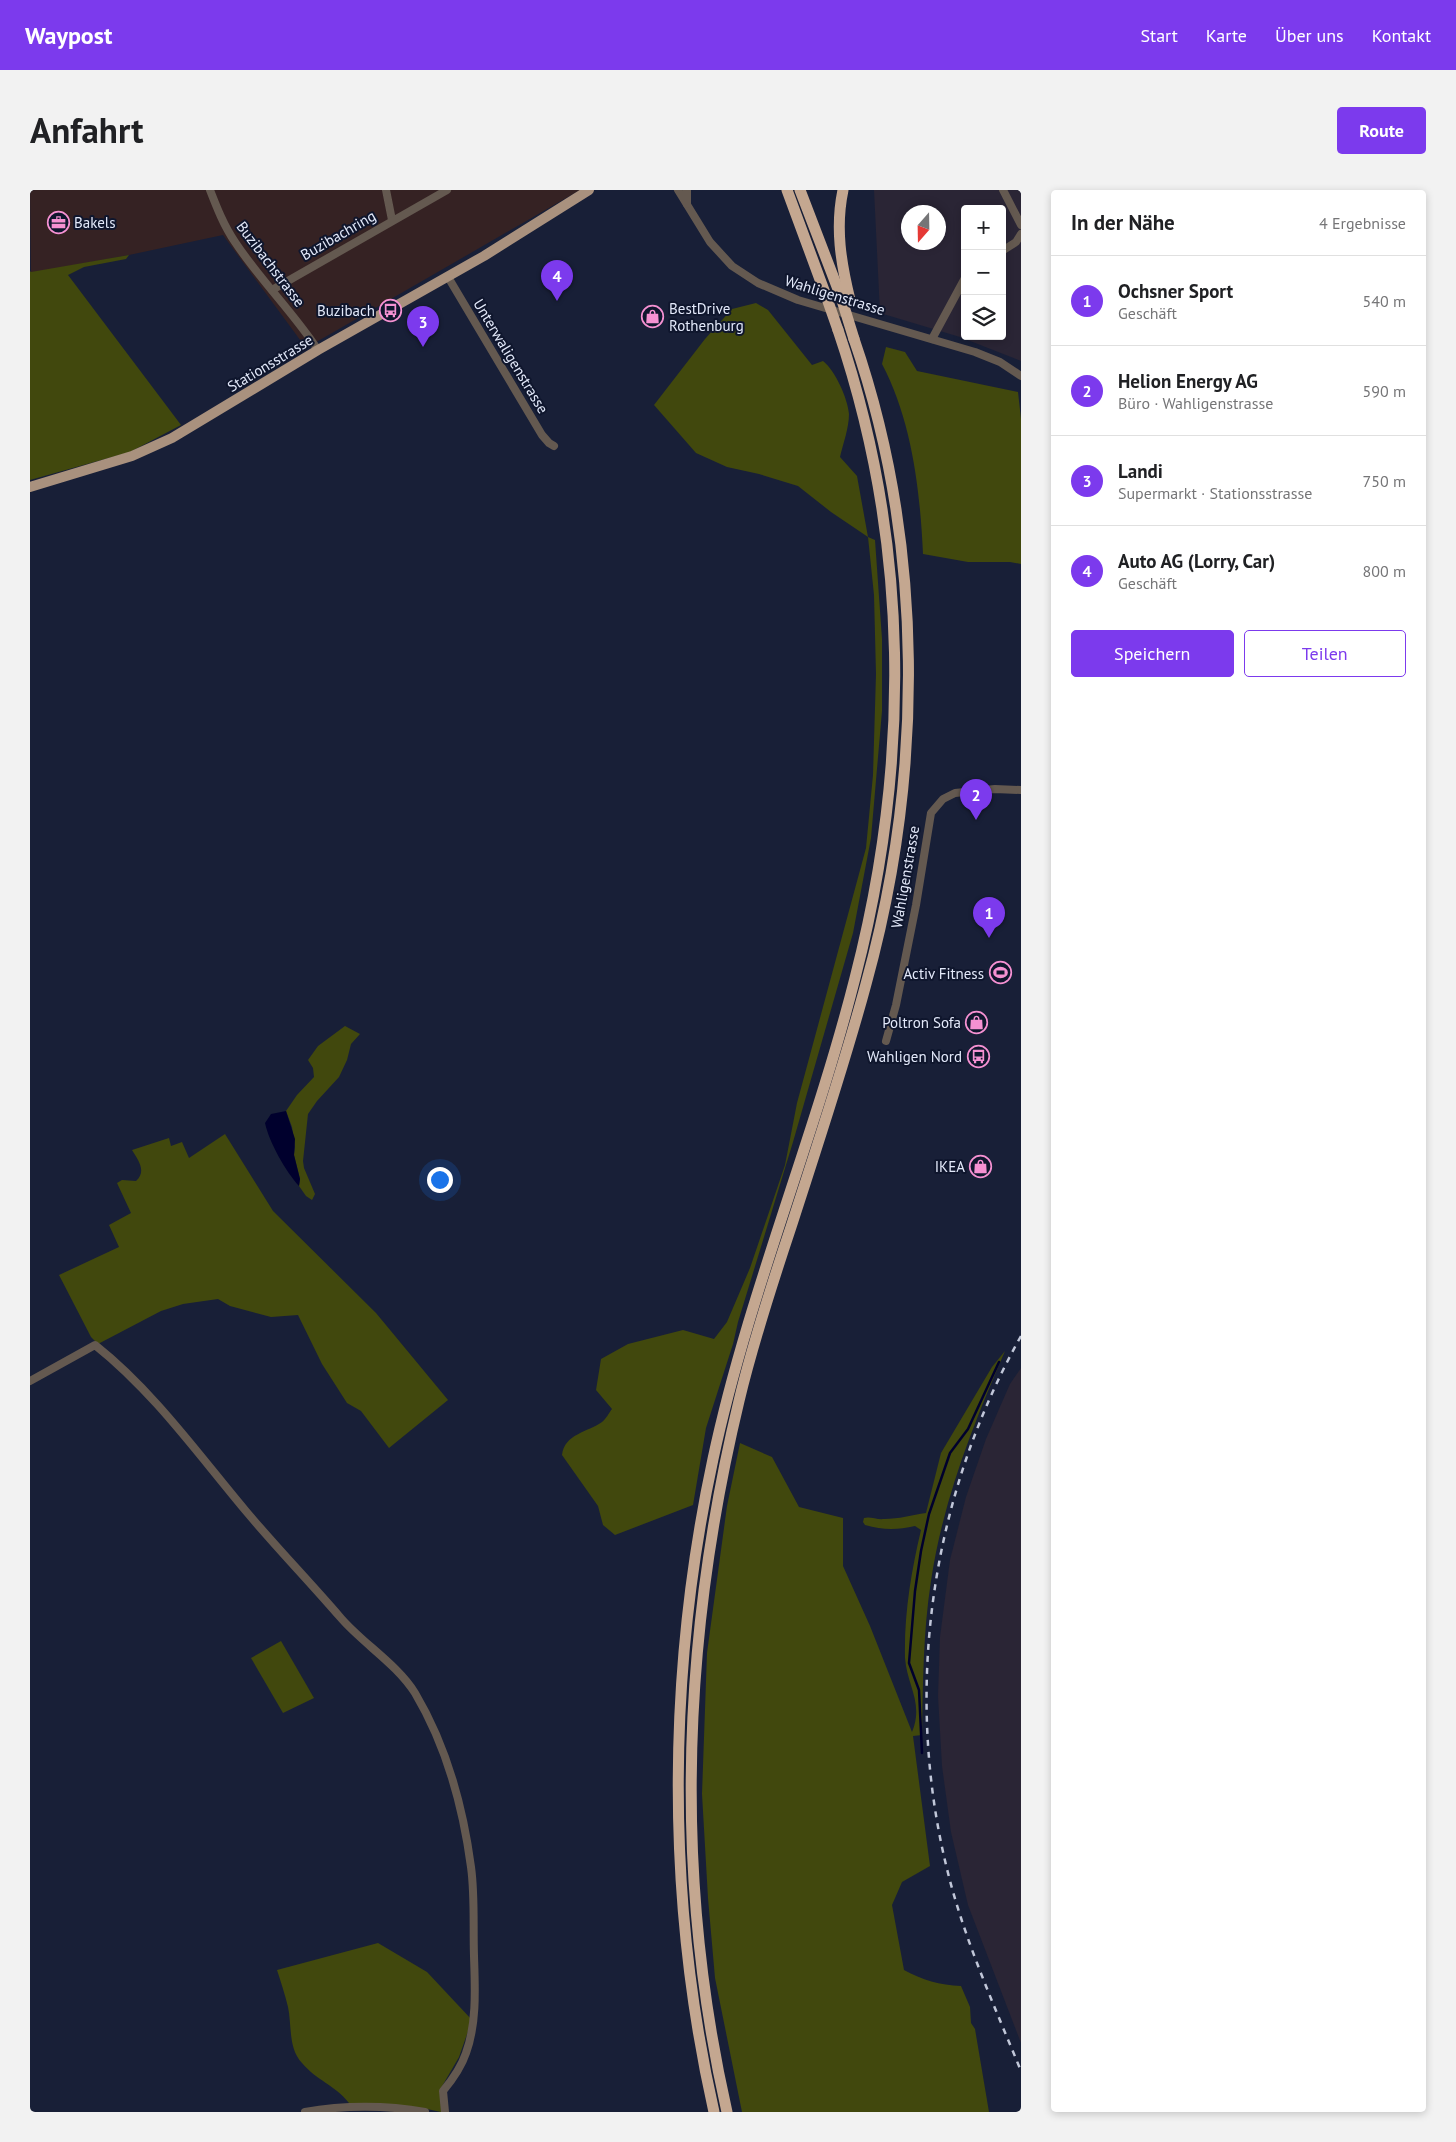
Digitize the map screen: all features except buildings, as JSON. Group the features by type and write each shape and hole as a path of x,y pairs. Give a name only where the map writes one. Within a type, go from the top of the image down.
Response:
{"highway":[{"path":"714,2112 704,2065 689,1967 679,1844 678,1777 680,1715 691,1585 711,1467 737,1359 855,979 882,850 895,726 894,619 888,548 868,435 852,372 840,335 787,190"},
{"path":"727,2112 709,2020 701,1960 692,1836 692,1712 696,1648 704,1582 714,1514 742,1390 766,1302 818,1143 867,980 884,909 894,855 906,752 908,654 905,585 889,472 858,340 845,299 800,190"},
{"path":"843,190 838,237 845,299"}],"main road":[{"name":"Stationsstrasse","path":"30,487 118,461 161,444 198,424 318,350 448,277 589,190"}],"street":[{"name":"Buzibachstrasse","path":"210,190 234,241 318,350"},
{"name":"Buzibachring","path":"386,190 392,220"},
{"name":"Buzibachring","path":"272,290 446,190"},
{"name":"Wahligenstrasse","path":"678,190 702,232 718,252 740,272 758,283 798,300 932,339 992,359 1021,376"},
{"path":"687,190 687,206"},
{"path":"1003,190 1021,225"},
{"path":"1004,250 1016,242 1021,234"},
{"name":"Unterwaligenstrasse","path":"448,277 542,435 554,446"},
{"path":"932,339 961,285"},
{"name":"Wahligenstrasse","path":"886,1041 896,1006 916,905 929,819 934,808 943,799 955,793 995,789 1021,790"},
{"path":"30,1382 95,1345 118,1364 186,1438 246,1512 342,1619 414,1691 444,1754 460,1814 471,1868 474,1980 473,2019 470,2040 464,2060 443,2092 445,2112"},
{"path":"306,2112 354,2108 386,2108 425,2112"}],"shaded area":[{"name":"Buzibach","path":"30,190 580,190 306,348 223,235 31,273"},
{"path":"874,190 1021,190 1021,361 968,340 1006,340 1006,205 961,205 960,337 880,313"},
{"path":"1021,1368 1021,2043 968,1905 951,1832 942,1766 938,1696 940,1637 950,1560 966,1497 986,1439 1010,1384"}],"green space":[{"path":"129,255 126,259 84,267 68,275 181,425 130,452 30,480 30,271"},
{"path":"756,303 768,310 812,365 823,361 828,365 840,385 848,408 849,419 840,457 857,476 868,537 831,512 798,486 759,474 727,467 696,453 654,405 705,339 732,309"},
{"path":"886,347 905,352 917,371 1018,392 1021,419 1021,564 1010,562 968,562 923,554 920,505 913,456 901,409 882,364"},
{"path":"868,537 875,540 882,639 882,711 871,838 853,933 793,1142 706,1428 693,1505 615,1535 603,1525 598,1506 562,1455 564,1448 567,1442 577,1434 602,1422 612,1409 596,1390 601,1359 628,1344 683,1330 714,1339 727,1322 750,1268 785,1165 797,1103 866,848 873,775 876,674 874,595"},
{"path":"345,1026 360,1034 351,1044 347,1060 339,1077 308,1114 303,1161 315,1194 312,1200 306,1196 299,1186 300,1179 294,1155 295,1147 292,1127 286,1111 297,1095 314,1077 313,1068 308,1060 318,1046"},
{"path":"225,1134 273,1211 376,1313 448,1400 389,1448 361,1411 347,1403 322,1364 298,1315 271,1317 230,1306 218,1299 183,1304 161,1311 98,1344 91,1337 59,1275 119,1247 109,1225 131,1213 117,1183 122,1180 136,1181 141,1173 137,1158 132,1150 169,1138 171,1146 182,1142 189,1158"},
{"path":"1005,1351 960,1463 951,1492 936,1551 928,1600 923,1677 922,1735 913,1736 930,1866 902,1882 892,1905 904,1970 931,1981 961,1986 970,2007 971,2023 975,2029 989,2112 742,2112 715,1978 702,1794 707,1653 727,1506 740,1443 772,1457 799,1507 843,1518 843,1566 870,1626 912,1732 915,1722 916,1703 906,1668 906,1626 911,1578 921,1530 915,1526 884,1529 865,1525 863,1522 864,1518 890,1519 926,1513 941,1453 992,1367"},
{"path":"281,1641 314,1698 283,1713 251,1658"},
{"path":"378,1943 427,1972 472,2020 459,2057 441,2088 441,2112 427,2109 349,2103 338,2092 307,2069 294,2051 288,2007 277,1970"}],"water":[{"path":"286,1111 295,1139 294,1155 300,1179 299,1186 279,1156 270,1139 265,1123 271,1114"}],"waterway":[{"path":"922,1753 919,1690 909,1663 915,1591 921,1551 929,1514 950,1453 968,1429 999,1362"}],"railway":[{"path":"1021,1336 990,1397 965,1462 946,1528 934,1595 927,1664 927,1733 934,1801 947,1869 962,1921 980,1971 1021,2071"}],"place":[{"name":"Bakels","path":"58,222"},
{"name":"Auto AG (Lorry, Car)","path":"557,301"},
{"name":"Buzibach","path":"391,310"},
{"name":"BestDrive Rothenburg","path":"653,317"},
{"name":"Landi","path":"423,347"},
{"name":"Helion Energy AG","path":"976,820"},
{"name":"Ochsner Sport","path":"989,938"},
{"name":"Activ Fitness","path":"1000,973"},
{"name":"Poltron Sofa","path":"977,1022"},
{"name":"Wahligen Nord","path":"978,1056"},
{"name":"IKEA","path":"981,1166"}]}
